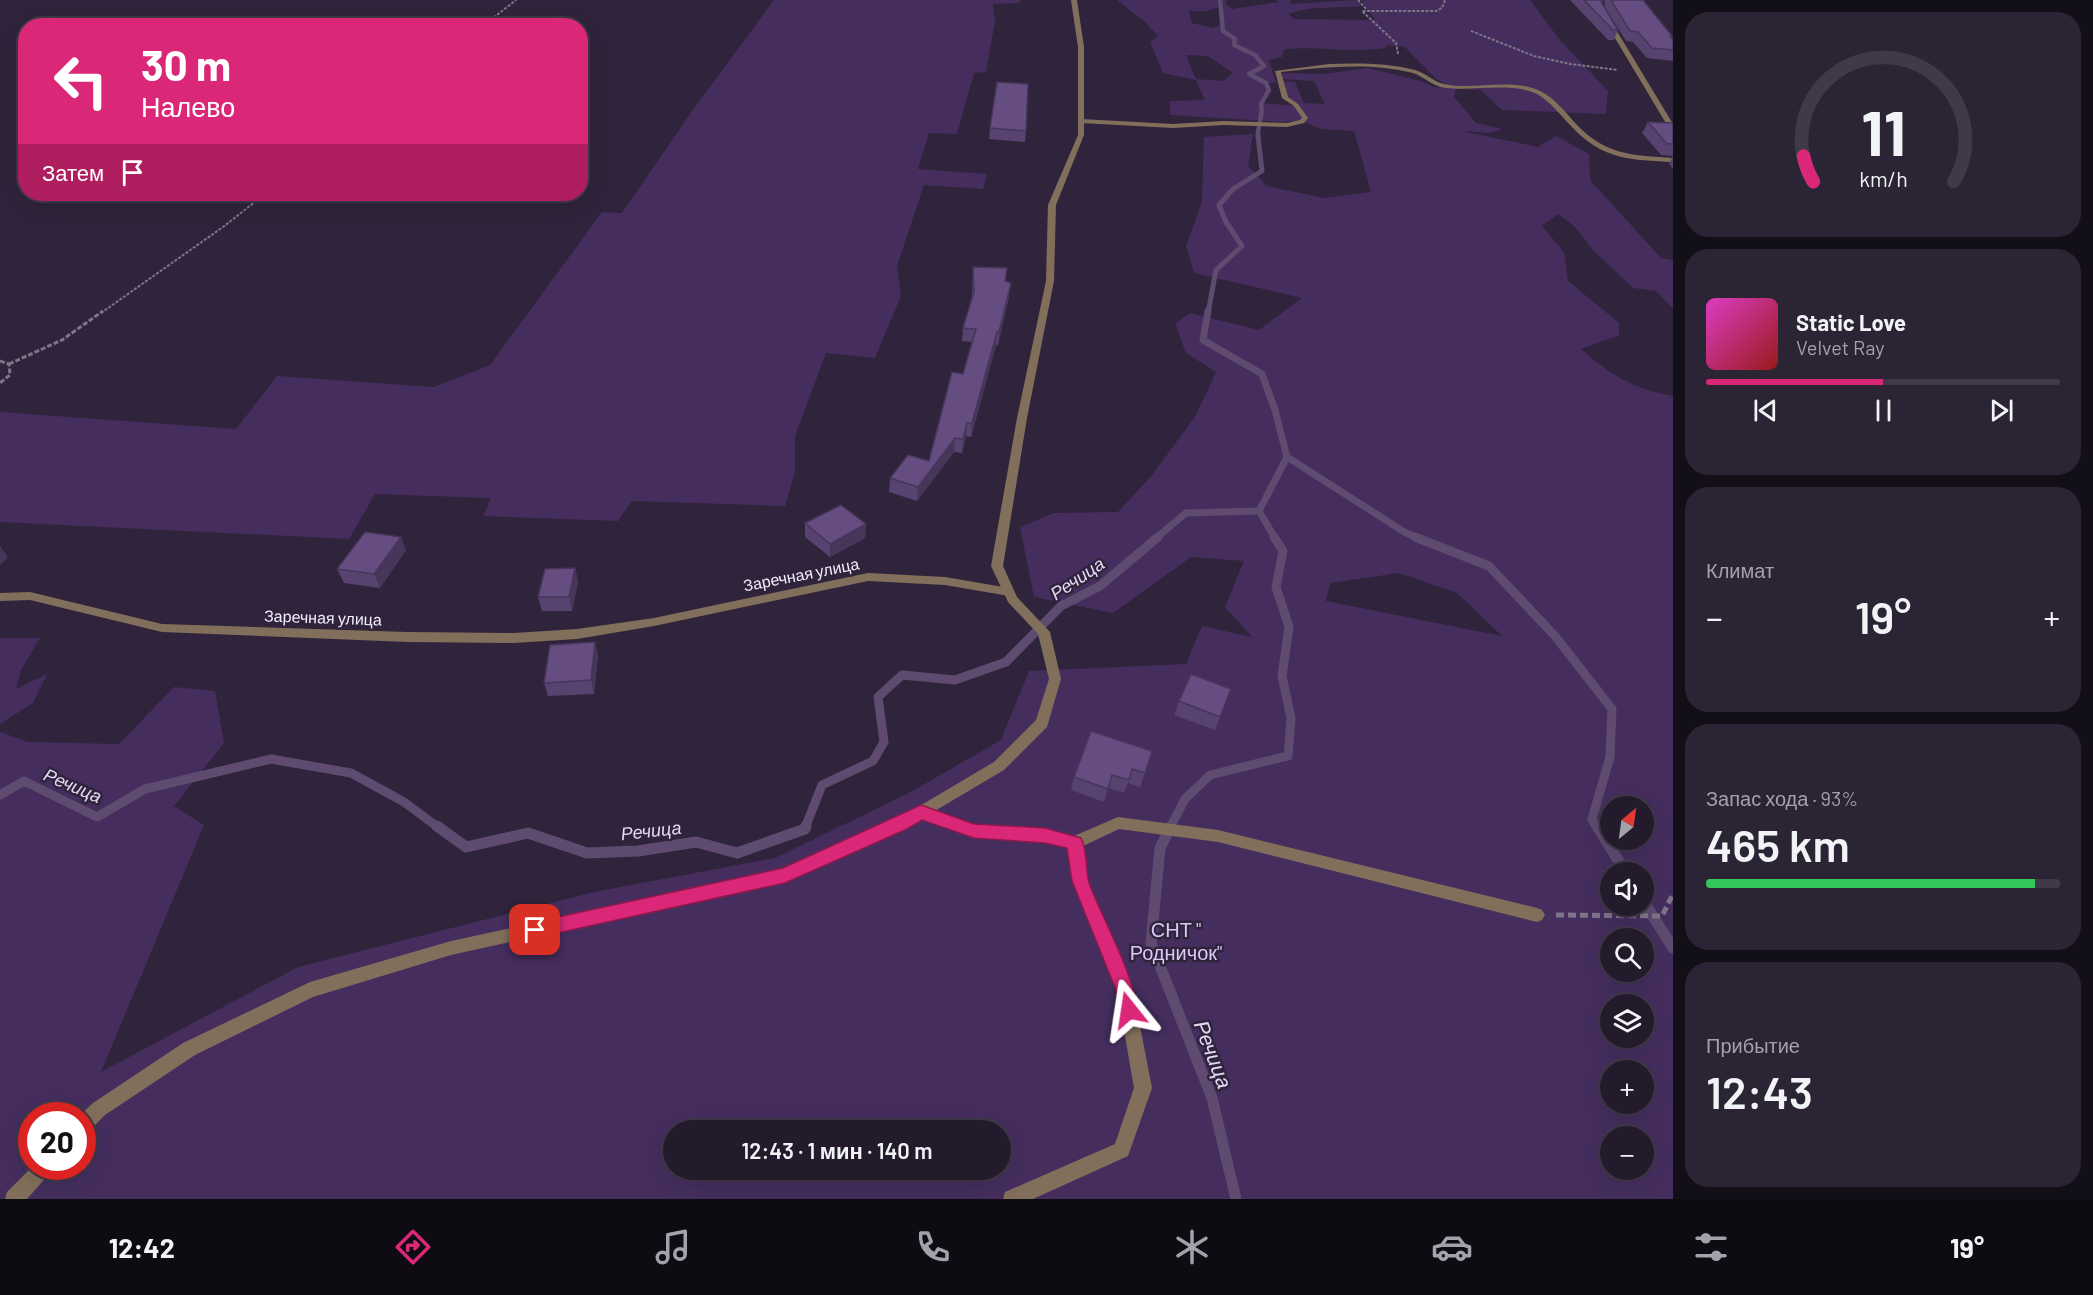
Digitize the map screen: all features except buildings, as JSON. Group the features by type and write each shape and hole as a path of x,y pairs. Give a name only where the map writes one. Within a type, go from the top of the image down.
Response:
{"street":[{"path":"96,1112 189,1049 310,990 451,948 785,875 901,824 999,766 1042,723 1055,679 1044,632 1012,599 997,566 1022,418 1050,281 1052,205 1081,135 1081,47 1074,0"},
{"path":"1599,0 1600,8 1673,130"},
{"path":"1081,121 1173,126 1302,123 1305,118 1296,105 1285,98 1278,71 1357,65 1416,72 1426,76 1433,83 1443,86 1522,88 1538,92 1557,106 1595,145 1624,156 1673,160"},
{"name":"Заречная улица","path":"0,597 30,596 162,628 407,637 514,638 577,634 654,622 868,577 945,581 1009,592"},
{"path":"921,812 974,831 1045,835 1075,843 1118,823 1218,836 1537,915"},
{"path":"1012,1199 1122,1150 1143,1088 1125,990 1080,881 1075,843"},
{"path":"14,1199 32,1180"}],"path":[{"path":"493,18 516,0"},
{"path":"1358,0 1367,10"},
{"path":"1416,72 1400,65 1396,43 1362,11 1436,11 1442,8 1445,0"},
{"path":"1471,31 1534,56 1570,64 1639,72"},
{"path":"0,361 9,364 62,340 223,227 256,201"},
{"path":"0,383 10,375 9,364"},
{"path":"1537,915 1662,916 1673,894"}],"green space":[{"path":"774,0 1020,0 1020,3 993,4 995,21 986,72 974,73 957,134 929,133 918,169 987,174 983,189 924,185 897,266 901,296 875,358 826,353 795,436 795,472 785,506 632,501 618,521 483,516 491,498 375,494 349,539 0,522 0,412 236,429 277,376 434,387 490,365 602,212 622,213 690,114"},
{"name":"СНТ \" Родничок\"","path":"1117,0 1226,0 1226,4 1232,9 1279,2 1276,0 1290,0 1291,4 1356,0 1361,6 1315,8 1289,14 1293,19 1375,20 1361,0 1530,0 1559,39 1608,91 1606,114 1502,110 1481,90 1456,89 1454,97 1476,123 1503,129 1490,133 1461,131 1538,147 1556,136 1589,154 1590,180 1661,258 1673,260 1673,309 1656,291 1633,288 1594,251 1574,226 1558,214 1542,226 1564,252 1568,281 1619,323 1619,335 1581,349 1623,380 1673,396 1673,1199 0,1199 0,732 28,742 119,744 174,687 215,691 224,743 174,806 204,825 101,1072 298,967 594,892 775,858 909,793 1001,740 1029,671 1186,664 1202,626 1252,637 1225,607 1244,561 1191,557 1113,613 1034,597 1020,527 1054,513 1118,512 1153,474 1196,415 1216,372 1186,353 1175,324 1190,313 1259,330 1302,298 1194,273 1186,246 1202,202 1204,137 1253,134 1248,166 1267,186 1324,198 1371,192 1354,131 1322,129 1302,121 1283,122 1170,115 1170,101 1205,100 1196,80 1163,73 1150,42 1158,36 1144,21","holes":["1221,6 1224,23 1213,28 1192,23 1189,11 1208,11","1387,45 1405,47 1436,79 1454,88 1434,87 1421,81 1367,68 1325,74 1283,73 1282,79 1314,81 1325,104 1304,103 1295,82 1283,81 1286,101 1296,106 1262,103 1269,90 1266,83 1276,83 1269,60 1282,57 1284,49 1385,48","1186,55 1208,56 1233,73 1223,81 1196,79","1399,573 1457,593 1502,636 1326,601 1330,583"]},
{"path":"0,638 40,638 21,670 16,689 47,674 33,703 0,724"}],"waterway":[{"name":"Речица","path":"1220,0 1223,31 1235,39 1234,45 1255,55 1264,66 1249,74 1266,83 1269,90 1261,104 1258,136"},
{"name":"Речица","path":"1208,313 1216,270 1242,246 1226,222 1219,205 1233,189 1262,171 1258,136"},
{"name":"Речица","path":"1208,311 1203,340 1262,374 1275,410 1287,457"},
{"name":"Речица","path":"1259,511 1287,457"},
{"path":"1287,457 1406,533 1419,538"},
{"name":"Речица","path":"1156,538 1186,513 1259,511"},
{"name":"Речица","path":"1259,511 1275,538"},
{"name":"Речица","path":"805,828 822,785 873,761 884,742 878,697 902,675 955,680 1006,662 1061,606 1100,586 1158,537"},
{"name":"Речица","path":"1170,828 1185,799 1210,775 1288,756 1291,718 1282,676 1289,627 1276,587 1283,551 1274,537"},
{"path":"1415,537 1489,566 1555,636 1612,709 1610,757 1592,819 1597,828"},
{"name":"Речица","path":"0,795 24,781 97,817 145,789 271,759 351,773 404,802 439,828"},
{"name":"Речица","path":"437,826 466,847 528,833 587,853 638,851 696,842 737,853 805,829 806,826"},
{"path":"1597,826 1619,862"},
{"name":"Речица","path":"1170,828 1160,848 1151,943 1212,1098 1236,1199"},
{"path":"1653,916 1673,948"}],"route":[{"path":"535,930 785,875 901,824 921,812 974,831 1045,835 1075,843 1080,881 1125,990 1129,1010"}]}
